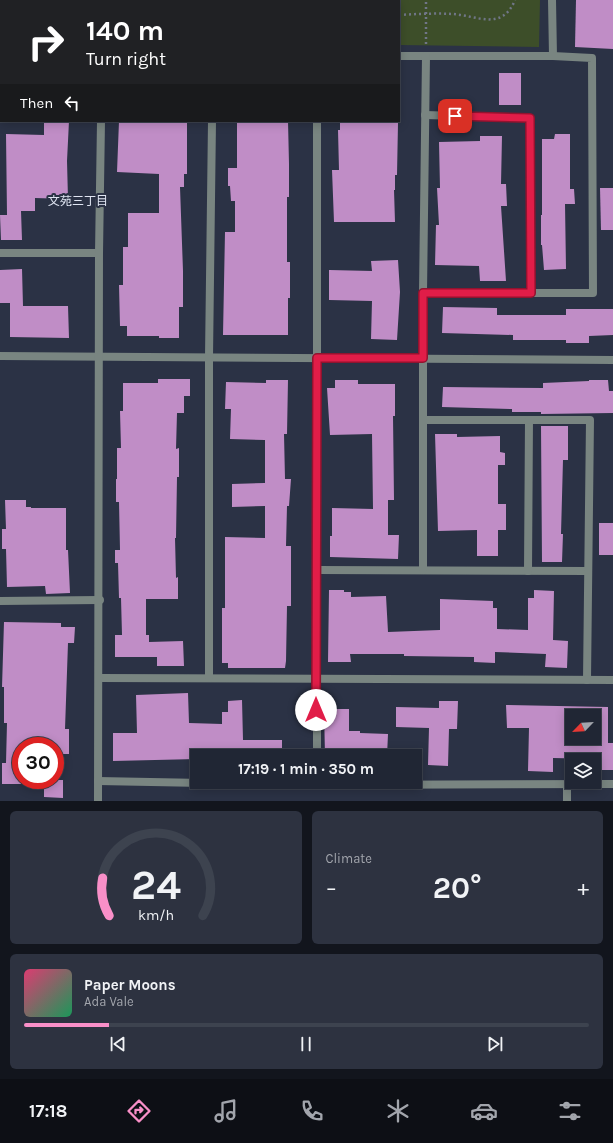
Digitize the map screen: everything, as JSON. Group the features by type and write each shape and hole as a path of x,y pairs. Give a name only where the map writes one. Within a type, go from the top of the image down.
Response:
{"street":[{"path":"552,0 553,56"},
{"path":"400,56 553,56 592,58 593,293 423,293"},
{"path":"423,570 423,293 426,56"},
{"path":"425,115 530,118 531,293"},
{"path":"98,801 100,600 99,253 101,122"},
{"path":"209,678 209,357 212,122"},
{"path":"317,122 317,749"},
{"path":"0,254 99,253"},
{"path":"0,356 613,360"},
{"path":"423,420 590,420 587,680"},
{"path":"528,571 529,420"},
{"path":"317,570 588,572"},
{"path":"0,601 100,600"},
{"path":"99,678 613,680"},
{"path":"98,781 190,782"},
{"path":"422,784 565,785"},
{"path":"601,784 613,784"},
{"path":"567,789 567,801"}],"path":[{"path":"426,0 426,56"},
{"path":"400,15 456,14 488,20 504,16 514,4 515,0"}],"green space":[{"path":"400,0 540,0 539,47 400,45"}],"building":[{"path":"576,0 613,0 613,49 575,47"},
{"path":"499,73 521,73 521,105 499,105"},
{"path":"44,122 69,122 67,161 68,199 35,198 35,211 21,211 22,240 1,240 0,215 7,215 6,134 44,135"},
{"path":"119,122 187,122 187,174 184,174 184,187 180,187 183,307 179,307 179,338 159,338 159,336 127,336 127,326 120,326 119,285 123,285 123,247 128,247 128,213 159,213 159,174 117,172"},
{"path":"237,122 288,122 289,197 287,197 287,262 290,262 290,298 288,298 288,335 223,335 225,232 235,232 235,201 231,201 230,186 228,186 228,168 237,168"},
{"path":"340,122 398,123 397,175 395,175 394,190 395,222 334,222 332,170 339,170 338,130 340,130"},
{"path":"555,134 570,134 570,189 574,189 575,204 565,204 566,269 544,270 541,245 542,139 554,139"},
{"path":"480,136 502,136 501,184 506,184 507,206 501,206 506,281 480,281 479,266 435,265 436,225 439,225 437,188 440,188 439,142 480,141"},
{"path":"600,188 613,188 613,230 601,230"},
{"path":"398,260 400,292 397,340 371,339 372,301 329,300 329,270 372,271 371,261"},
{"path":"22,269 23,306 68,306 69,338 10,337 10,303 0,303 0,270"},
{"path":"443,307 497,308 497,315 566,315 566,309 613,309 613,335 589,336 589,343 566,343 566,340 513,340 513,335 442,333"},
{"path":"158,379 190,379 190,396 184,396 184,413 177,413 176,449 179,448 179,477 177,477 175,538 178,599 146,599 146,635 149,635 149,642 183,641 184,666 157,666 157,657 115,657 115,635 122,635 121,598 119,598 118,563 115,563 115,550 120,550 119,502 116,502 116,479 117,448 121,448 120,411 123,411 123,383 158,383"},
{"path":"266,380 288,380 287,434 284,434 285,479 291,479 289,506 287,506 286,546 291,546 291,606 287,606 286,661 285,668 228,668 228,663 222,663 222,608 225,608 225,537 265,538 265,506 232,507 232,484 265,483 265,440 230,439 231,409 225,409 226,382 266,383"},
{"path":"335,380 358,380 358,384 395,384 395,416 393,416 394,500 388,500 388,535 399,535 398,559 330,557 332,508 373,509 372,434 330,435 327,388 335,388"},
{"path":"608,380 609,391 613,391 613,413 541,414 541,412 512,412 512,409 442,407 443,387 543,388 543,383"},
{"path":"541,426 568,426 568,460 563,460 561,534 563,534 562,562 542,562"},
{"path":"435,434 457,434 457,437 500,436 500,452 505,453 505,465 498,465 498,504 506,504 506,530 498,530 498,556 477,556 477,530 438,531"},
{"path":"5,500 26,500 26,507 31,508 66,508 66,550 68,550 70,593 46,594 45,586 7,587 6,549 2,549 2,529 6,529"},
{"path":"599,523 613,523 613,555 599,555"},
{"path":"329,590 344,590 344,592 351,592 351,597 386,596 388,632 440,630 440,599 493,601 493,608 497,608 497,629 528,630 528,598 534,598 534,590 554,591 553,640 568,641 567,668 545,667 546,654 495,652 495,663 474,662 474,657 404,656 404,654 350,654 351,662 328,662"},
{"path":"4,622 61,623 61,627 75,627 74,643 68,643 65,729 69,729 69,754 64,754 64,737 12,737 12,784 2,784 2,763 6,763 7,723 4,723 4,687 2,687"},
{"path":"188,693 189,723 222,724 222,712 228,712 228,701 242,700 243,740 282,740 282,749 190,749 190,759 113,761 113,733 137,733 136,695"},
{"path":"439,701 458,701 457,729 449,729 448,766 428,765 429,728 396,727 396,707 439,708"},
{"path":"506,705 608,707 608,743 613,743 613,770 601,770 601,753 565,753 565,758 553,758 553,772 528,771 529,728 507,728"},
{"path":"324,709 349,709 349,731 388,734 387,749 325,749"},
{"path":"44,789 63,789 63,798 44,797"}],"district":[{"name":"文苑三丁目","path":"78,201"}],"route":[{"path":"316,710 317,358 423,358 423,293 531,293 530,118 455,116"}]}
